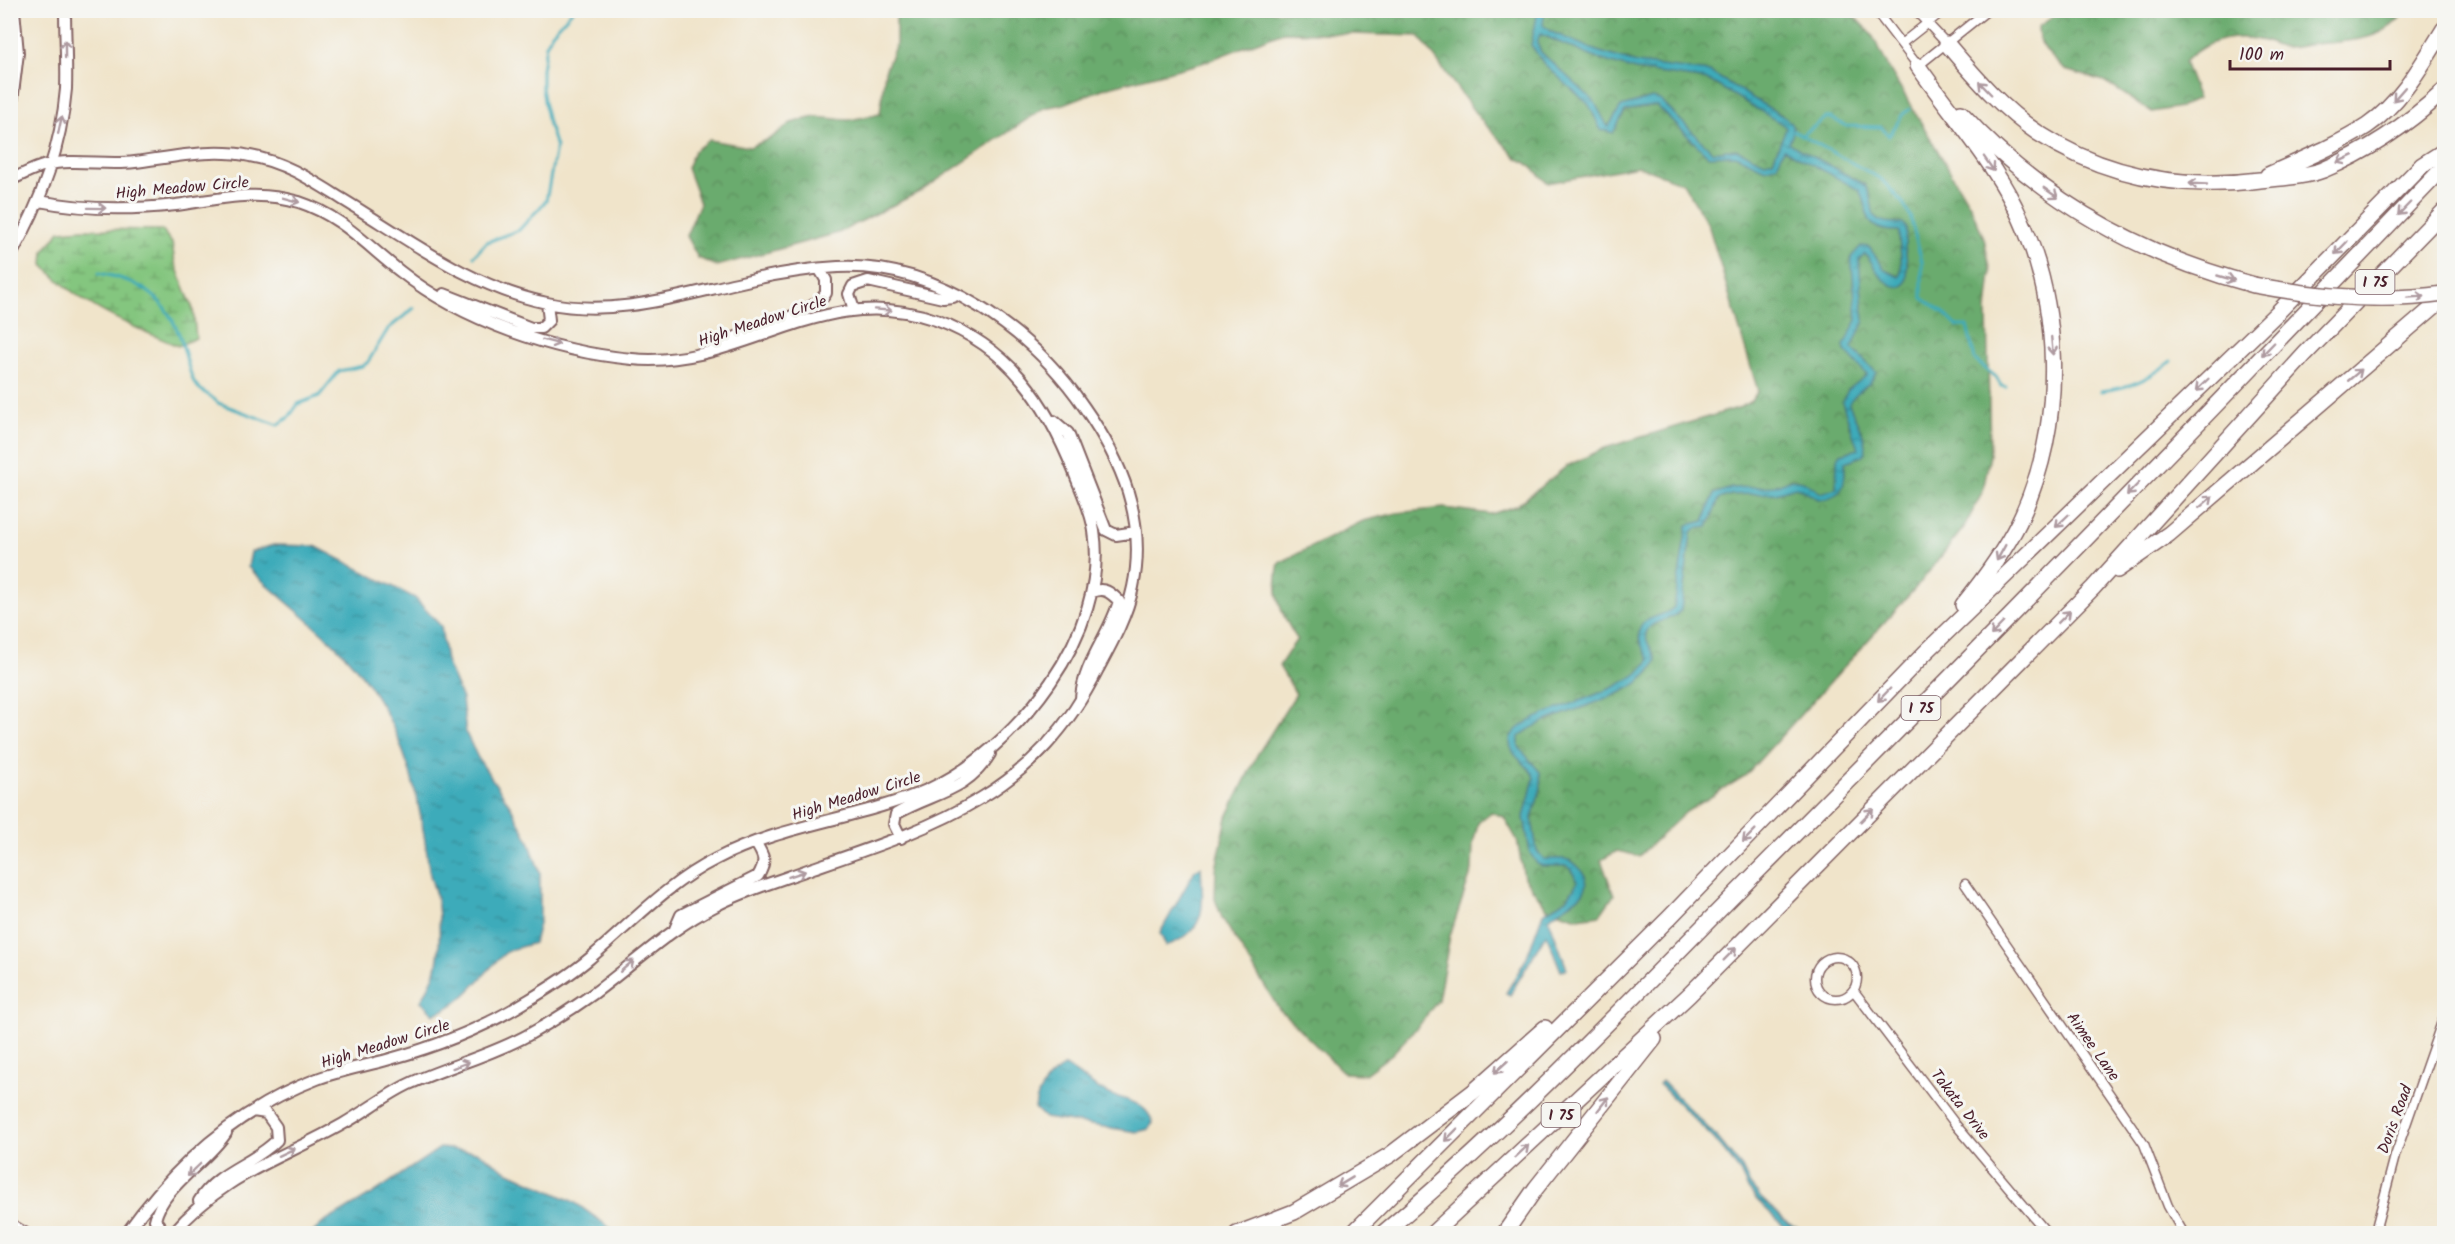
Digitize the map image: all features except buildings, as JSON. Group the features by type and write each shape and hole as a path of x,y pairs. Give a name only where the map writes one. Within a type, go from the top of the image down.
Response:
{"highway":[{"path":"2257,181 2338,143 2369,124 2399,95 2445,29"},
{"path":"1947,44 1986,90 2015,116 2038,132 2082,157 2123,172 2170,182 2218,185 2321,170 2366,149 2445,91"},
{"path":"1918,66 1994,146 2027,176 2086,217 2155,253 2201,270 2253,285 2346,298 2395,299 2445,296"},
{"path":"1918,66 2002,183 2023,223 2044,287 2053,358 2049,414 2037,473 2019,521 1992,569 1925,653"},
{"path":"1352,1233 1671,916 1925,653 2277,313 2422,165 2445,152"},
{"name":"I 75","path":"1382,1233 1526,1103 1612,1019 1910,720 2445,167"},
{"name":"I 75","path":"1432,1233 1689,995 2093,588 2305,354 2445,211"},
{"path":"2093,588 2169,534 2445,296"},
{"path":"1237,1233 1294,1212 1390,1155 1473,1092 1671,916"},
{"path":"1504,1233 1536,1188 1689,995"}],"main road":[{"path":"10,1225 25,1233"}],"street":[{"path":"10,118 18,52 14,10"},
{"path":"10,258 39,201 52,163 66,87 64,10"},
{"path":"1875,10 1918,66 1988,10"},
{"path":"1915,10 1947,44"},
{"path":"1901,44 1944,10"},
{"name":"High Meadow Circle","path":"52,163 129,163 219,153 257,157 277,163 311,180 468,276 505,292 547,303 593,309 622,307 776,274 838,267 864,268 902,275 960,297 1006,323 1032,345 1066,382 1111,447 1130,494 1136,532 1137,565 1128,607 1081,702 1062,729 1020,772 967,807 901,838 755,888 674,929 590,997 545,1025 501,1049 411,1083 349,1121 237,1177 196,1207 172,1233"},
{"path":"10,180 52,163"},
{"name":"High Meadow Circle","path":"39,201 81,208 132,208 238,195 280,197 336,218 423,288 487,322 577,349 627,359 698,357 818,316 854,310 882,310 922,316 960,331 1007,363 1049,417 1088,506 1095,532 1096,555 1092,592 1081,627 1044,692 1013,730 975,763 931,788 755,842 722,855 679,881 641,910 585,962 503,1015 435,1046 318,1079 253,1111 193,1155 158,1191 126,1233"},
{"path":"698,357 734,335 814,307 826,293 826,280 820,270"},
{"path":"854,310 849,294 853,286 868,280 943,298 960,297"},
{"path":"423,288 531,327 541,328 549,320 547,303"},
{"path":"1049,417 1068,434 1106,530 1116,535 1136,532"},
{"path":"1081,702 1082,682 1114,618 1119,601 1110,591 1099,589 1092,592"},
{"path":"901,838 894,824 896,814 978,773 993,749"},
{"path":"674,929 681,915 758,876 765,864 764,856 755,842"},
{"name":"Aimee Lane","path":"1965,884 2144,1144 2168,1206 2184,1233"},
{"path":"1833,957 1849,961 1857,972 1854,991 1840,1000 1825,997 1816,985 1818,968 1826,959 1833,957"},
{"name":"Takata Drive","path":"1854,991 1956,1125 2048,1233"},
{"name":"Doris Road","path":"2379,1233 2377,1224 2396,1156 2445,1016"},
{"path":"196,1207 207,1187 264,1154 277,1140 276,1126 266,1113 253,1111"},
{"path":"166,1233 155,1220 158,1204 216,1148 231,1125"}],"green space":[{"path":"896,11 1849,11 1872,35 1891,72 1970,205 1984,238 1991,273 1987,310 1990,455 1983,491 1965,526 1920,583 1745,776 1686,812 1639,856 1617,851 1601,860 1614,895 1600,915 1578,918 1547,908 1524,878 1517,840 1504,817 1491,812 1478,823 1473,844 1472,870 1450,936 1438,1000 1421,1023 1392,1054 1365,1074 1344,1073 1279,1009 1222,918 1215,899 1216,869 1227,817 1257,755 1296,694 1279,666 1297,639 1279,602 1276,584 1279,563 1363,521 1397,513 1444,508 1491,514 1516,506 1567,466 1605,448 1741,407 1751,401 1758,391 1708,224 1683,183 1638,166 1548,183 1527,163 1518,159 1479,118 1419,36 1283,32 1202,63 1105,88 1064,104 1044,108 921,191 838,233 717,266 698,258 686,236 700,203 687,168 694,151 709,140 750,147 771,138 791,123 814,117 849,120 880,114 885,71 896,44"},
{"path":"2061,11 2405,11 2387,29 2352,40 2293,48 2242,38 2211,43 2184,62 2198,99 2180,107 2152,112 2104,81 2065,70 2047,52 2039,39 2038,27"},
{"path":"162,230 172,243 175,263 193,309 196,338 178,346 106,313 58,280 43,265 44,251 60,231"}],"water":[{"path":"1545,10 1543,25 1552,32 1597,51 1637,63 1710,72 1786,118 1793,130 1789,143 1864,184 1869,193 1873,213 1881,221 1903,223 1906,227 1907,274 1902,286 1896,286 1882,278 1865,254 1859,259 1864,321 1852,348 1876,372 1871,381 1855,395 1849,404 1863,435 1866,451 1862,456 1845,462 1844,483 1839,492 1820,500 1796,487 1776,493 1731,495 1719,499 1708,527 1695,529 1691,534 1681,610 1673,617 1656,623 1648,629 1647,641 1656,661 1647,675 1633,686 1533,727 1519,737 1519,747 1540,772 1541,788 1532,818 1537,851 1544,859 1565,859 1573,862 1582,871 1586,880 1586,888 1576,900 1549,919 1567,969 1561,971 1546,934 1510,995 1506,993 1526,959 1543,913 1567,899 1578,881 1568,866 1542,866 1537,864 1530,853 1524,817 1534,778 1529,769 1512,751 1510,740 1517,729 1531,720 1620,684 1638,673 1649,660 1639,637 1642,624 1674,607 1687,525 1704,521 1714,494 1731,488 1774,486 1792,479 1803,481 1821,493 1836,488 1837,459 1841,454 1858,449 1842,402 1848,390 1867,375 1845,351 1844,345 1857,320 1851,257 1861,246 1869,247 1885,270 1899,277 1901,272 1899,231 1887,231 1873,225 1859,190 1784,149 1777,165 1765,169 1735,155 1708,156 1657,106 1625,111 1613,133 1601,130 1589,105 1544,64 1531,45 1538,11","holes":["1540,34 1595,58 1635,70 1708,80 1786,128 1773,160 1765,162 1736,149 1713,152 1660,100 1652,98 1621,107 1608,127 1594,101 1541,52 1537,43"]},
{"path":"273,545 315,546 415,598 441,626 446,661 462,699 466,733 478,758 511,807 529,841 540,873 540,919 534,943 504,954 464,996 434,1014 421,1001 437,965 438,907 421,817 408,766 376,695 348,658 248,567 251,552"},
{"path":"1201,867 1200,915 1190,933 1166,946 1160,933 1195,870"},
{"path":"1066,1066 1107,1093 1146,1110 1153,1123 1149,1129 1137,1132 1045,1118 1035,1108 1038,1095 1050,1078"},
{"path":"1662,1081 1716,1136 1742,1168 1750,1185 1760,1197 1789,1224 1800,1228 1803,1233 1786,1228 1757,1200 1747,1187 1739,1170 1714,1139 1659,1084"},
{"path":"440,1148 478,1152 505,1170 574,1202 617,1233 312,1233 323,1223 372,1194"}],"waterway":[{"path":"474,256 487,242 519,230 546,201 556,147 547,119 542,88 542,69 546,45 552,33 573,10"},
{"path":"1802,135 1826,118 1831,118 1846,126 1881,127 1889,136 1903,114 1910,109"},
{"path":"1794,131 1881,179 1903,203 1910,216 1922,262 1922,298 1943,312 1957,326 1967,326 1975,360 1996,377 2001,386 2006,387"},
{"path":"99,273 127,280 148,292 166,309 179,334 194,382 199,389 218,403 278,425 289,417 298,404 319,396 339,371 363,366 368,362 388,329 414,308"},
{"path":"2101,391 2139,382 2171,361"}]}
